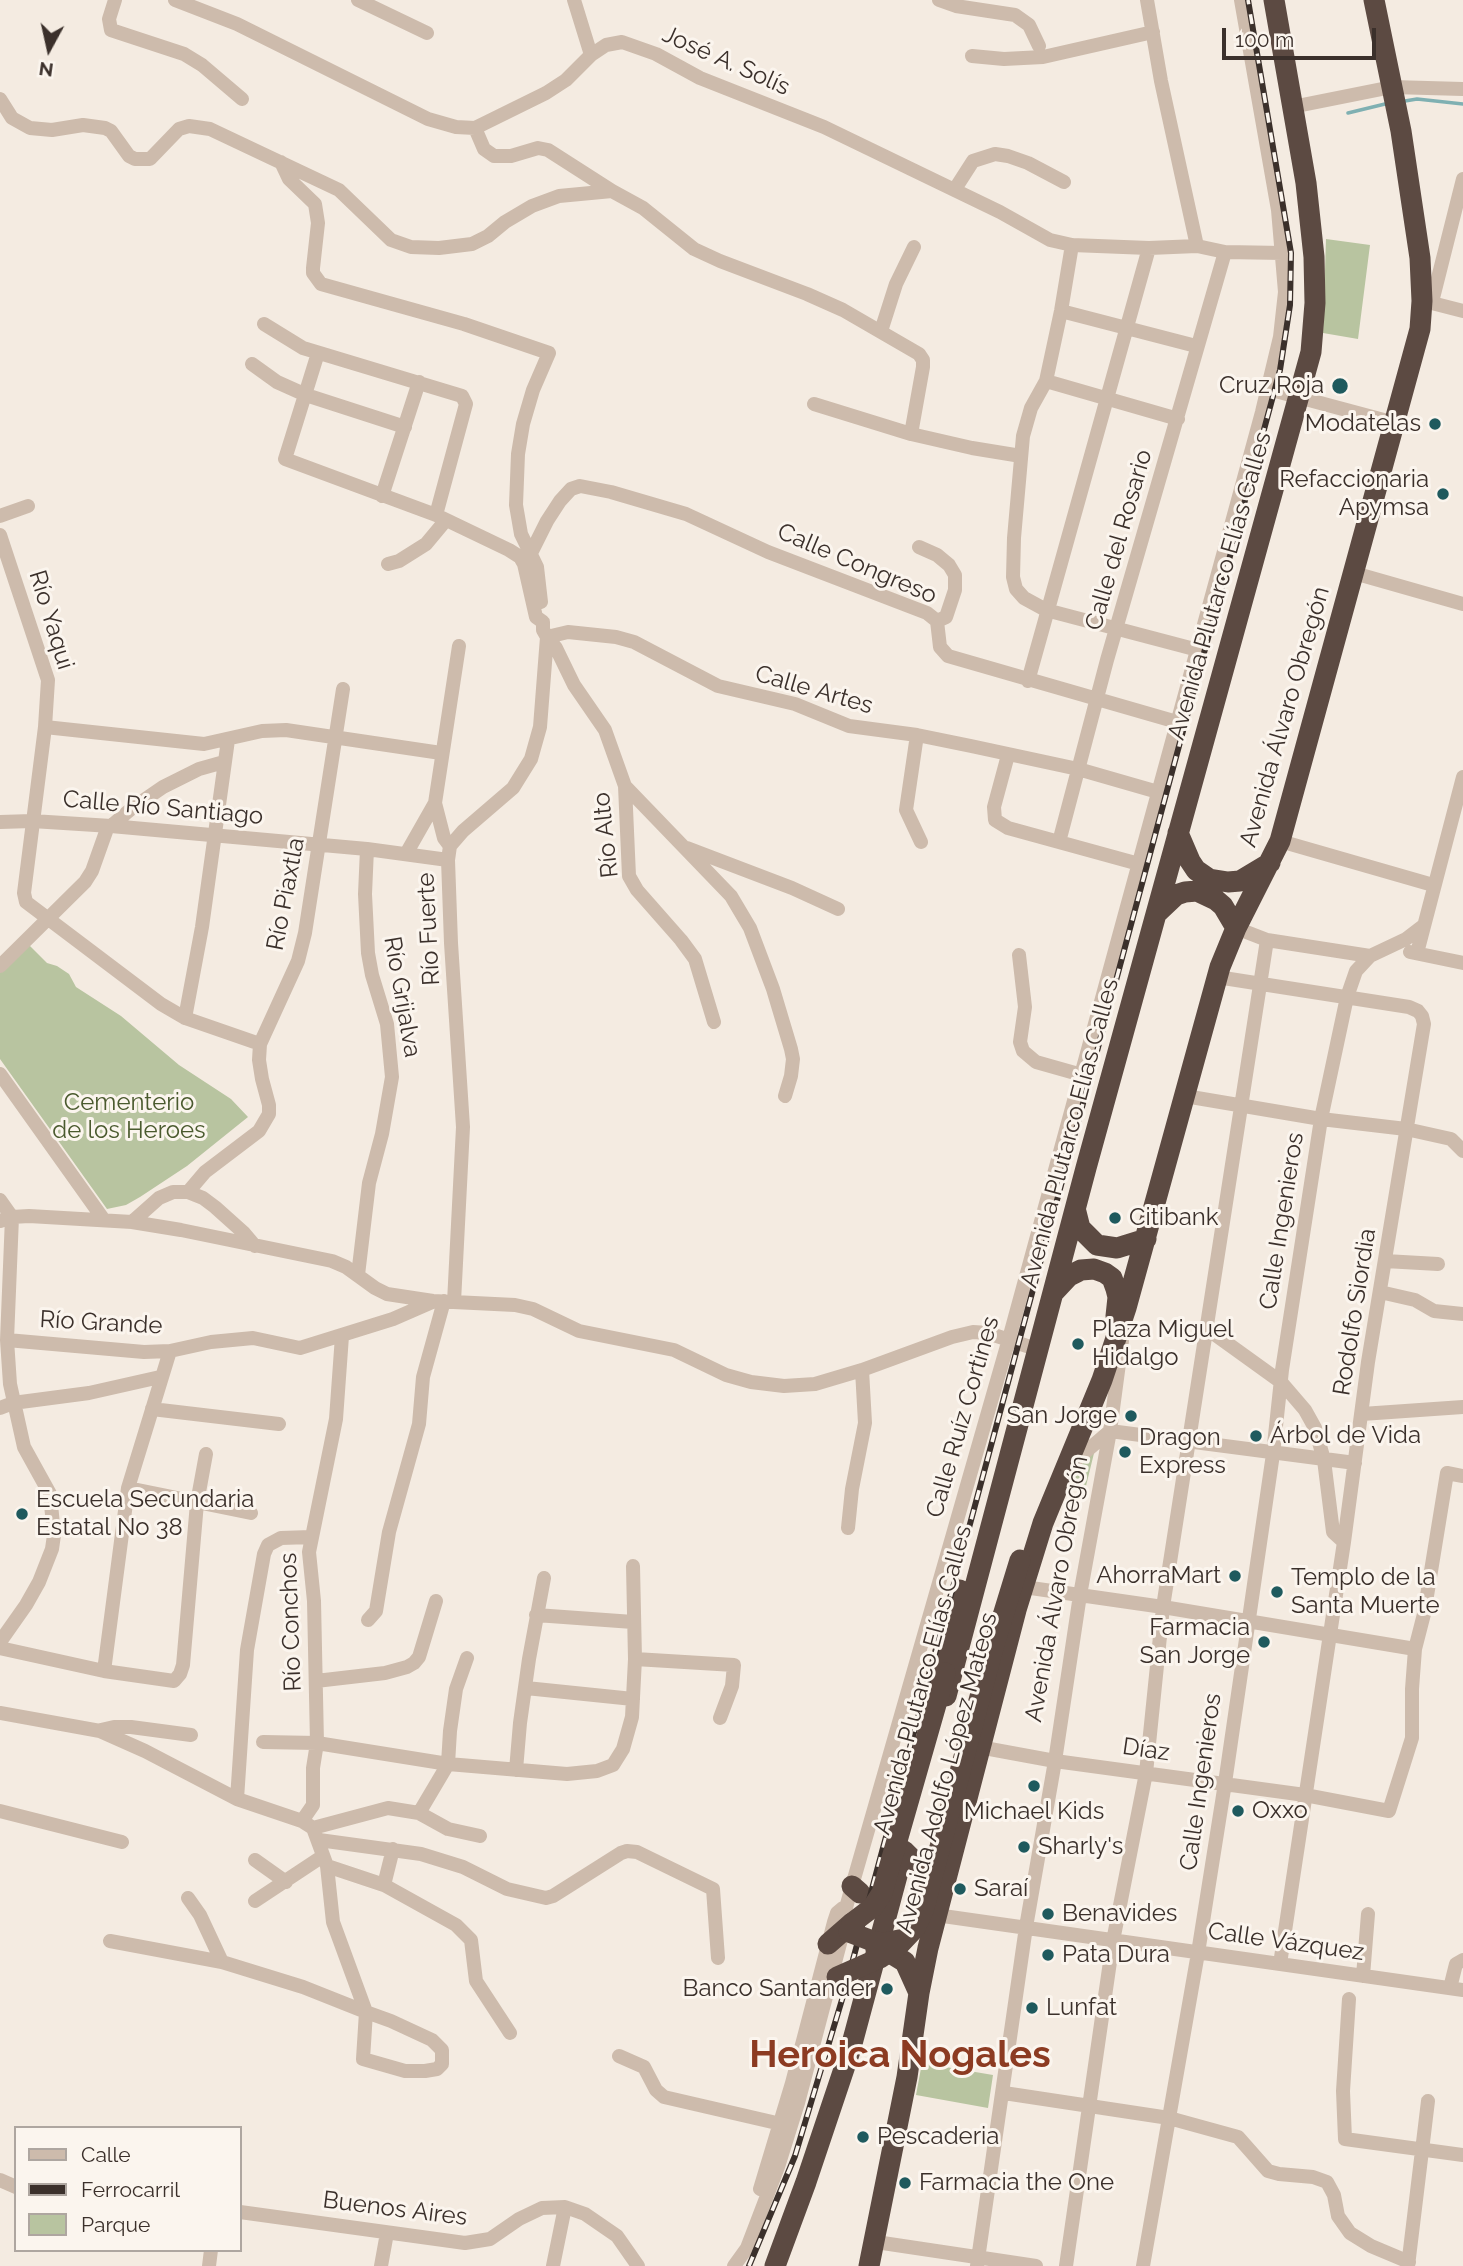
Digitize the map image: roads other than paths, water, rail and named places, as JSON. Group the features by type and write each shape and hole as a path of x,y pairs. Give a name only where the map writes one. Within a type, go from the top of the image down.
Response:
{"highway":[{"name":"Avenida Plutarco Elías Calles","path":"778,2263 850,2051 876,1950 856,1910 904,1851 1053,1293 1311,352 1315,303 1314,257 1306,183 1274,0"},
{"name":"Avenida Álvaro Obregón","path":"1126,1308 1217,977 1236,928 1280,841 1427,301 1401,131 1374,0"},
{"path":"1178,833 1190,861 1236,928"},
{"path":"1158,912 1176,895 1206,886 1240,881 1270,863"},
{"path":"1076,1212 1080,1228 1097,1245 1117,1248 1146,1239"},
{"path":"1053,1293 1069,1276 1081,1270 1094,1269 1112,1278 1116,1289 1118,1297 1112,1332 1093,1389 1088,1415"},
{"name":"Avenida Adolfo López Mateos","path":"869,2266 876,2242 907,2077 928,1948 979,1747 1043,1523 1088,1415 1126,1308"},
{"path":"833,1978 880,1958 915,1928 929,1893 993,1648 1020,1560 1029,1541 1043,1523"},
{"path":"828,1944 890,1870 968,1595 978,1577"},
{"path":"778,2263 792,2207 830,2100 858,1996 863,1957 951,1618 961,1587 978,1577"},
{"path":"904,1851 913,1860 924,1864 940,1864 951,1858"},
{"path":"856,1910 865,1939 884,1943 906,1938"},
{"path":"856,1910 898,1928 911,1940 928,1948"},
{"path":"876,1950 887,1952 905,1962 919,1993"}],"street":[{"path":"115,0 109,19 111,30 184,54 202,65 242,99"},
{"path":"175,0 237,24 428,119 456,127 475,128 484,149 494,156 548,150 658,218 694,249 807,294 881,331 919,354 923,360 911,434"},
{"path":"358,0 427,33"},
{"path":"573,0 591,55"},
{"path":"939,0 956,6 1015,15 1024,19 1039,46"},
{"path":"1147,0 1161,81 1197,246"},
{"name":"Calle Ruíz Cortines","path":"734,2265 747,2248 778,2167 833,1978 856,1910 1198,650 1280,337 1285,304 1283,253 1278,210 1241,0"},
{"path":"972,56 1004,59 1043,57 1153,32"},
{"name":"José A. Solís","path":"475,128 546,93 566,80 591,55 613,43 634,45 700,78 824,127 955,189 1050,240 1072,245 1149,248 1197,246 1224,252 1283,253"},
{"path":"1292,107 1392,86 1463,89"},
{"path":"0,99 7,111 22,125 40,130 83,125 105,128 116,136 129,156 143,160 150,159 157,153 179,129 199,126 339,190 391,240 411,247 439,248 472,244 532,206 559,196 612,191"},
{"path":"955,189 973,161 995,154 1028,163 1064,182"},
{"path":"281,162 289,179 315,204 318,223 313,268 316,279 321,284 464,324 549,353 533,390 523,424 518,454 516,505 521,534 538,575 543,622"},
{"path":"1463,179 1427,301 1463,311"},
{"path":"1072,245 1046,381 1026,422 1014,538 1013,577 1016,589 1024,598 1046,610 1198,650"},
{"path":"881,331 896,284 914,247"},
{"path":"1028,681 1149,248"},
{"name":"Calle del Rosario","path":"1059,842 1096,700 1224,252"},
{"path":"1061,311 1196,346"},
{"path":"264,324 290,341 318,353 457,393 465,400 445,474 441,517 420,548 388,564"},
{"path":"306,395 318,353"},
{"path":"252,365 277,382 306,395 405,427"},
{"path":"1046,381 1178,419"},
{"path":"382,496 419,382"},
{"path":"1268,389 1395,423"},
{"name":"Río Fuerte","path":"306,395 285,459 441,517 520,557 528,574 536,617 543,622 547,637 540,727 531,758 513,788 463,831 449,853 451,943 463,1127 444,1301 424,1377 419,1424 389,1532 376,1611 369,1620"},
{"path":"814,404 911,434 1021,456"},
{"name":"Calle Congreso","path":"531,553 560,501 571,489 580,486 611,492 686,514 768,552 927,613 937,621 940,647 948,656 1177,722"},
{"path":"0,516 28,506"},
{"name":"Río Yaqui","path":"0,534 48,680 45,727 24,893 26,902 161,1004 185,1017 260,1044"},
{"path":"919,547 937,555 949,565 955,575 955,590 946,617 937,621"},
{"path":"1354,573 1463,604"},
{"name":"Calle Artes","path":"547,637 568,632 625,639 718,686 785,701 849,726 918,736 1079,769 1158,793"},
{"name":"Río Alto","path":"547,637 556,648 574,685 605,730 625,786 629,876 637,890 695,959 714,1022"},
{"path":"449,853 435,803 459,646"},
{"name":"Río Piaxtla","path":"188,1192 205,1172 259,1131 269,1114 259,1060 260,1044 298,961 305,933 343,689"},
{"path":"45,727 204,744 274,730 441,753"},
{"path":"918,736 906,810 921,842"},
{"path":"185,1017 202,927 228,740"},
{"path":"1008,755 994,807 995,820 1008,828 1139,864"},
{"path":"0,966 85,882 110,826 163,787 199,769 224,762"},
{"path":"1417,953 1463,777"},
{"path":"625,786 731,896 755,941 773,989 793,1059 785,1096"},
{"path":"405,854 435,803"},
{"name":"Calle Río Santiago","path":"0,822 32,821 110,826 405,854 449,853"},
{"path":"1280,841 1433,885"},
{"path":"683,846 792,888 838,909"},
{"name":"Río Grijalva","path":"358,1275 369,1183 382,1134 392,1077 387,1024 368,953 365,894 367,849"},
{"path":"1236,928 1267,940 1370,956 1391,948 1423,926"},
{"path":"1066,2266 1114,1941 1146,1773 1163,1607 1267,940"},
{"path":"1391,948 1463,963"},
{"path":"1019,955 1025,1007 1020,1042 1023,1051 1036,1062 1082,1075"},
{"name":"Calle Ingenieros","path":"1143,2266 1225,1783 1321,1119 1347,997 1356,971 1370,956"},
{"path":"1217,977 1347,997"},
{"name":"Rodolfo Siordia","path":"1280,1964 1380,1292 1424,1024 1418,1011 1409,1007 1347,997"},
{"path":"0,1074 104,1220"},
{"path":"1185,1096 1321,1119 1457,1137 1463,1151"},
{"path":"132,1222 159,1198 173,1192 188,1192 215,1207 244,1233 255,1247"},
{"path":"0,1200 6,1219 7,1405 24,1447 50,1494 54,1535 52,1549 39,1582 0,1642"},
{"path":"6,1219 132,1222 332,1261 346,1267 374,1289 387,1294 515,1305 533,1309 579,1331 674,1350 726,1375 751,1382 815,1384 973,1332 1009,1339 1038,1350"},
{"path":"1385,1261 1438,1264"},
{"path":"1380,1292 1415,1300 1434,1311 1463,1314"},
{"name":"Río Grande","path":"7,1340 122,1352 170,1351 211,1342 253,1338 300,1348 444,1301"},
{"name":"Avenida Álvaro Obregón","path":"978,2262 1026,1927 1080,1595 1110,1431 1126,1308"},
{"path":"1206,1328 1281,1382 1305,1410 1315,1427 1324,1460 1333,1532 1344,1542"},
{"name":"Río Conchos","path":"312,1830 313,1768 317,1743 311,1537 336,1419 342,1336"},
{"path":"104,1671 128,1488 170,1351"},
{"path":"848,1528 852,1489 865,1423 862,1370"},
{"path":"7,1405 89,1393 160,1377"},
{"path":"1362,1414 1463,1406"},
{"path":"152,1409 279,1424"},
{"path":"1068,1466 1110,1431 1355,1463"},
{"path":"0,1648 104,1671 174,1681 183,1665 197,1503 206,1454"},
{"path":"1024,1587 1415,1649 1424,1614 1447,1473 1463,1476"},
{"path":"128,1488 251,1513"},
{"path":"237,1800 248,1640 264,1554 272,1542 288,1536 311,1537"},
{"path":"263,1742 317,1743 448,1763 567,1774 589,1772 613,1765 623,1749 632,1717 635,1659 633,1566"},
{"path":"516,1770 520,1724 544,1578"},
{"path":"316,1681 385,1673 414,1663 419,1657 436,1601"},
{"path":"536,1615 633,1622"},
{"name":"Díaz","path":"979,1747 1055,1761 1305,1795 1389,1811 1412,1738 1415,1649"},
{"path":"419,1813 448,1763 456,1689 467,1658"},
{"path":"635,1659 734,1665 734,1681 720,1718"},
{"path":"526,1688 633,1699"},
{"path":"0,1713 100,1731 237,1800 312,1830 442,1860 463,1867 507,1889 546,1898 621,1853 637,1852 713,1889 718,1958"},
{"path":"100,1731 114,1727 131,1727 191,1735"},
{"path":"312,1830 379,1809 399,1809 419,1813 448,1829 480,1836"},
{"path":"0,1811 122,1842"},
{"path":"110,1941 222,1962 293,1984 366,2012 432,2040 442,2050 443,2055 442,2063 437,2069 405,2071 364,2060 366,2012 333,1922 325,1861 312,1830"},
{"path":"384,1885 393,1849"},
{"path":"255,1860 286,1882"},
{"path":"255,1901 325,1861"},
{"path":"325,1861 384,1885 456,1925 471,1940 476,1982 510,2034"},
{"path":"188,1898 200,1915 222,1962"},
{"path":"1363,1976 1368,1914"},
{"name":"Calle Vázquez","path":"936,1915 1456,1989"},
{"name":"Calle Ruíz Cortines","path":"734,2265 781,2124 828,1944"},
{"path":"1456,1989 1456,1964 1463,1960"},
{"path":"1349,1999 1343,2091 1345,2140 1463,2155"},
{"path":"619,2056 644,2067 656,2090 664,2097 781,2124"},
{"path":"1003,2093 1169,2118 1238,2137 1268,2171 1322,2179 1330,2186 1338,2216 1350,2233 1409,2264 1428,2101"},
{"path":"1445,2153 1463,2163"},
{"name":"Buenos Aires","path":"242,2212 435,2240 475,2242 490,2239 533,2212 556,2206 565,2207"},
{"path":"553,2266 565,2207 585,2214 617,2236 638,2266"},
{"path":"381,2266 387,2233"},
{"path":"876,2242 978,2262 1036,2266"}],"waterway":[{"path":"1405,101 1417,99 1463,104"},
{"path":"1348,113 1385,104"}],"railway":[{"path":"749,2266 795,2156 844,1993 1280,370 1290,305 1291,253 1248,0"}],"place":[{"name":"Cruz Roja","path":"1340,386"},
{"name":"Modatelas","path":"1435,424"},
{"name":"Refaccionaria Apymsa","path":"1443,494"},
{"name":"Citibank","path":"1115,1218"},
{"name":"Plaza Miguel Hidalgo","path":"1078,1344"},
{"name":"San Jorge","path":"1131,1416"},
{"name":"Árbol de Vida","path":"1256,1436"},
{"name":"Dragon Express","path":"1125,1452"},
{"name":"Escuela Secundaria Estatal No 38","path":"22,1514"},
{"name":"AhorraMart","path":"1235,1576"},
{"name":"Templo de la Santa Muerte","path":"1277,1592"},
{"name":"Farmacia San Jorge","path":"1264,1642"},
{"name":"Michael Kids","path":"1034,1786"},
{"name":"Oxxo","path":"1238,1811"},
{"name":"Sharly's","path":"1024,1847"},
{"name":"Saraí","path":"960,1889"},
{"name":"Benavides","path":"1048,1914"},
{"name":"Pata Dura","path":"1048,1955"},
{"name":"Banco Santander","path":"887,1989"},
{"name":"Lunfat","path":"1032,2008"},
{"name":"Pescaderia","path":"863,2137"},
{"name":"Farmacia the One","path":"905,2183"}],"district":[{"name":"Heroica Nogales","path":"900,2056"}],"park label":[{"name":"Cementerio de los Heroes","path":"129,1117"}]}
